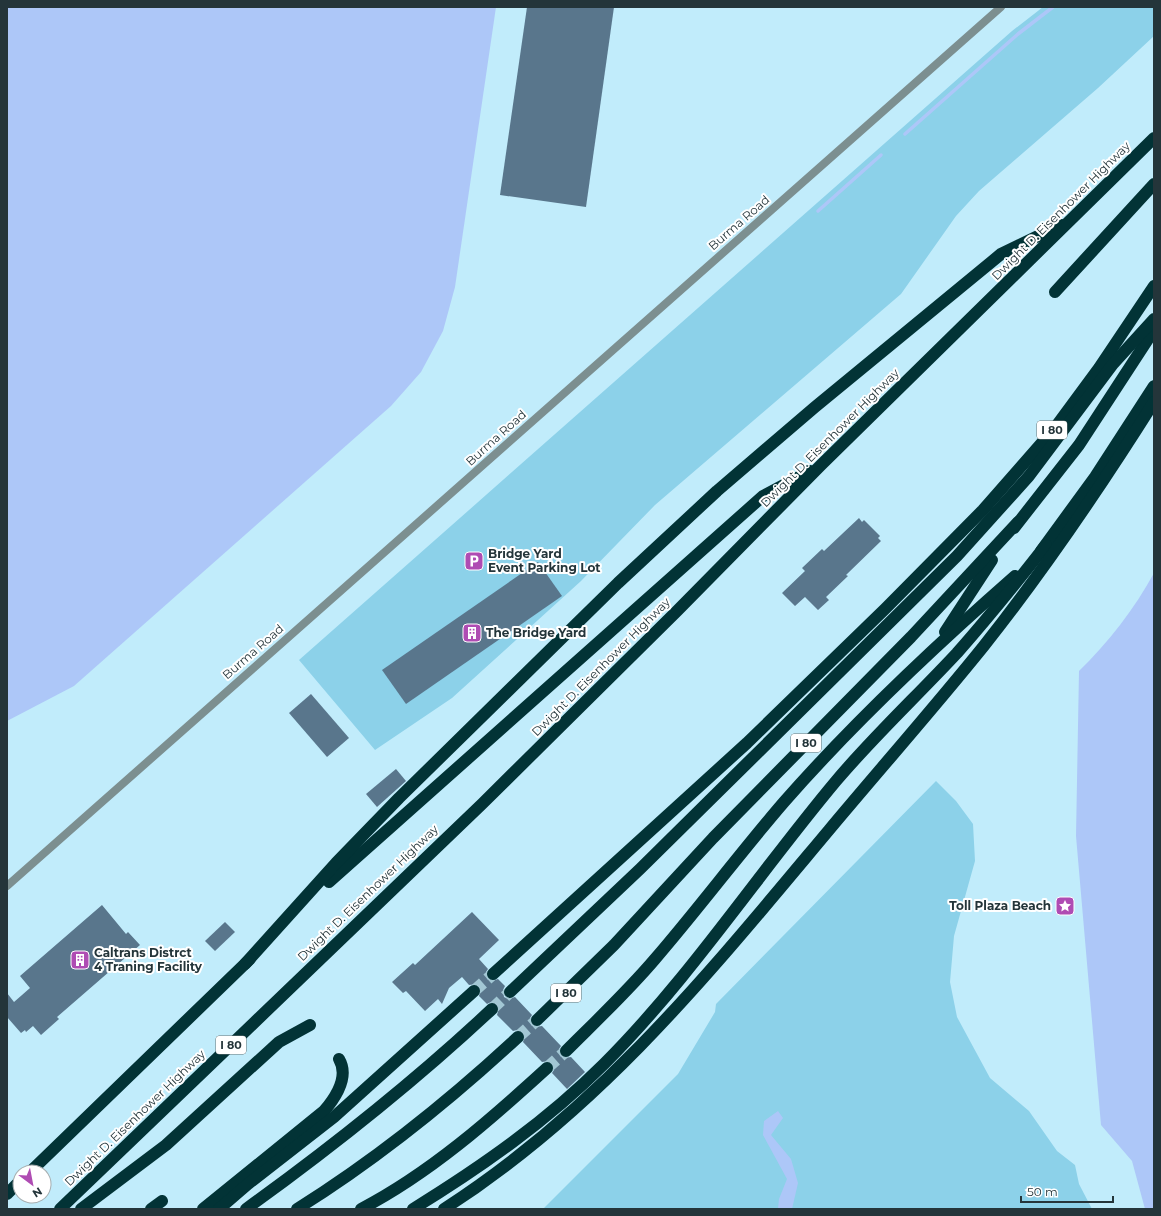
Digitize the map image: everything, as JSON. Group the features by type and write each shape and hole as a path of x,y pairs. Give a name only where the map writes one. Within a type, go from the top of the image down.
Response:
{"highway":[{"name":"Dwight D. Eisenhower Highway","path":"60,1209 482,804 677,612 821,465 1154,138"},
{"path":"1055,292 1154,184"},
{"path":"245,964 336,863 399,798 618,583 718,492 815,407 1002,254 1072,220"},
{"name":"I 80","path":"493,974 737,752 885,609 984,510 1054,428 1099,368 1154,286"},
{"name":"I 80","path":"510,992 651,858 957,556 1029,476 1113,364 1154,319"},
{"name":"I 80","path":"927,654 947,630 1000,546 1078,445 1154,330"},
{"name":"I 80","path":"566,1051 618,999 654,960 734,861 805,778 927,654 1021,571 1046,546 1115,446 1154,386"},
{"path":"444,1209 507,1165 572,1112 635,1052 691,994 983,646 1056,549 1154,402"},
{"path":"38,1164 330,881 763,496 821,465"},
{"name":"I 80","path":"536,1020 614,945 713,838 911,637 1018,522"},
{"path":"412,1209 463,1178 526,1132 568,1097 611,1057 677,981 838,780 883,729 971,637 1046,546"},
{"path":"219,1209 259,1175 334,1117 474,991"},
{"path":"246,1209 317,1158 387,1102 420,1075 492,1009"},
{"path":"81,1209 166,1145 279,1042 310,1026"},
{"path":"297,1209 358,1169 422,1121 466,1085 518,1037"},
{"path":"202,1209 324,1111 335,1096 342,1079 343,1068 339,1058"},
{"path":"361,1209 417,1174 460,1143 508,1104 547,1068"},
{"path":"210,1209 259,1175"},
{"path":"151,1209 162,1201"}],"street":[{"name":"Burma Road","path":"7,886 1001,7"}],"shaded area":[{"path":"7,7 496,7 455,287 443,331 421,372 391,406 74,686 7,721"},
{"path":"1043,7 1154,7 1154,36 1098,88 979,191 956,216 901,294 655,505 581,581 452,698 375,750 299,660 1012,31"},
{"path":"1154,573 1154,1209 1145,1209 1132,1161 1101,1125 1076,836 1079,671 1120,625 1147,586"},
{"path":"936,781 956,801 973,824 975,861 954,936 950,982 957,1017 990,1078 1029,1111 1057,1151 1075,1165 1079,1184 1092,1209 543,1209 678,1074 715,1012 716,1004"},
{"path":"778,1111 783,1118 771,1135 791,1159 798,1183 792,1209 778,1209 779,1199 787,1179 763,1135 764,1121"}],"building":[{"path":"527,7 614,7 586,207 500,195"},
{"path":"859,518 862,522 864,520 880,536 878,538 881,541 846,575 848,576 826,597 829,600 818,610 805,597 795,606 782,593 805,571 802,568 822,549 824,551"},
{"name":"The Bridge Yard","path":"538,562 562,596 406,704 382,670"},
{"path":"311,694 349,738 327,757 289,713"},
{"path":"396,769 406,781 377,807 366,794"},
{"name":"Caltrans Distrct 4 Traning Facility","path":"102,905 126,934 128,932 140,945 57,1017 59,1019 41,1035 33,1026 26,1032 25,1030 21,1033 7,1017 7,993 14,1002 30,988 20,976"},
{"path":"472,912 499,940 479,959 488,969 486,972 487,979 491,981 498,979 505,986 503,990 504,997 508,999 515,997 532,1015 530,1018 531,1025 535,1027 542,1026 561,1046 559,1049 560,1056 564,1058 571,1057 585,1072 567,1089 552,1073 554,1070 553,1063 549,1061 542,1062 523,1042 525,1036 523,1032 517,1030 513,1031 497,1015 499,1008 497,1004 491,1002 487,1004 479,996 481,989 477,984 469,985 462,977 449,988 442,1004 438,999 425,1011 406,991 403,993 392,982 413,963 415,965"},
{"path":"225,922 235,932 215,951 205,941"}],"waterway":[{"path":"905,134 1018,34 1053,7"},
{"path":"818,211 881,155"}],"tunnel":[{"path":"474,991 493,974"},
{"path":"492,1009 510,992"},
{"path":"518,1037 537,1020"},
{"path":"547,1068 566,1051"}],"place":[{"name":"Bridge Yard Event Parking Lot","path":"474,561"},
{"name":"The Bridge Yard","path":"472,633"},
{"name":"Toll Plaza Beach","path":"1065,906"},
{"name":"Caltrans Distrct 4 Traning Facility","path":"80,960"}]}
